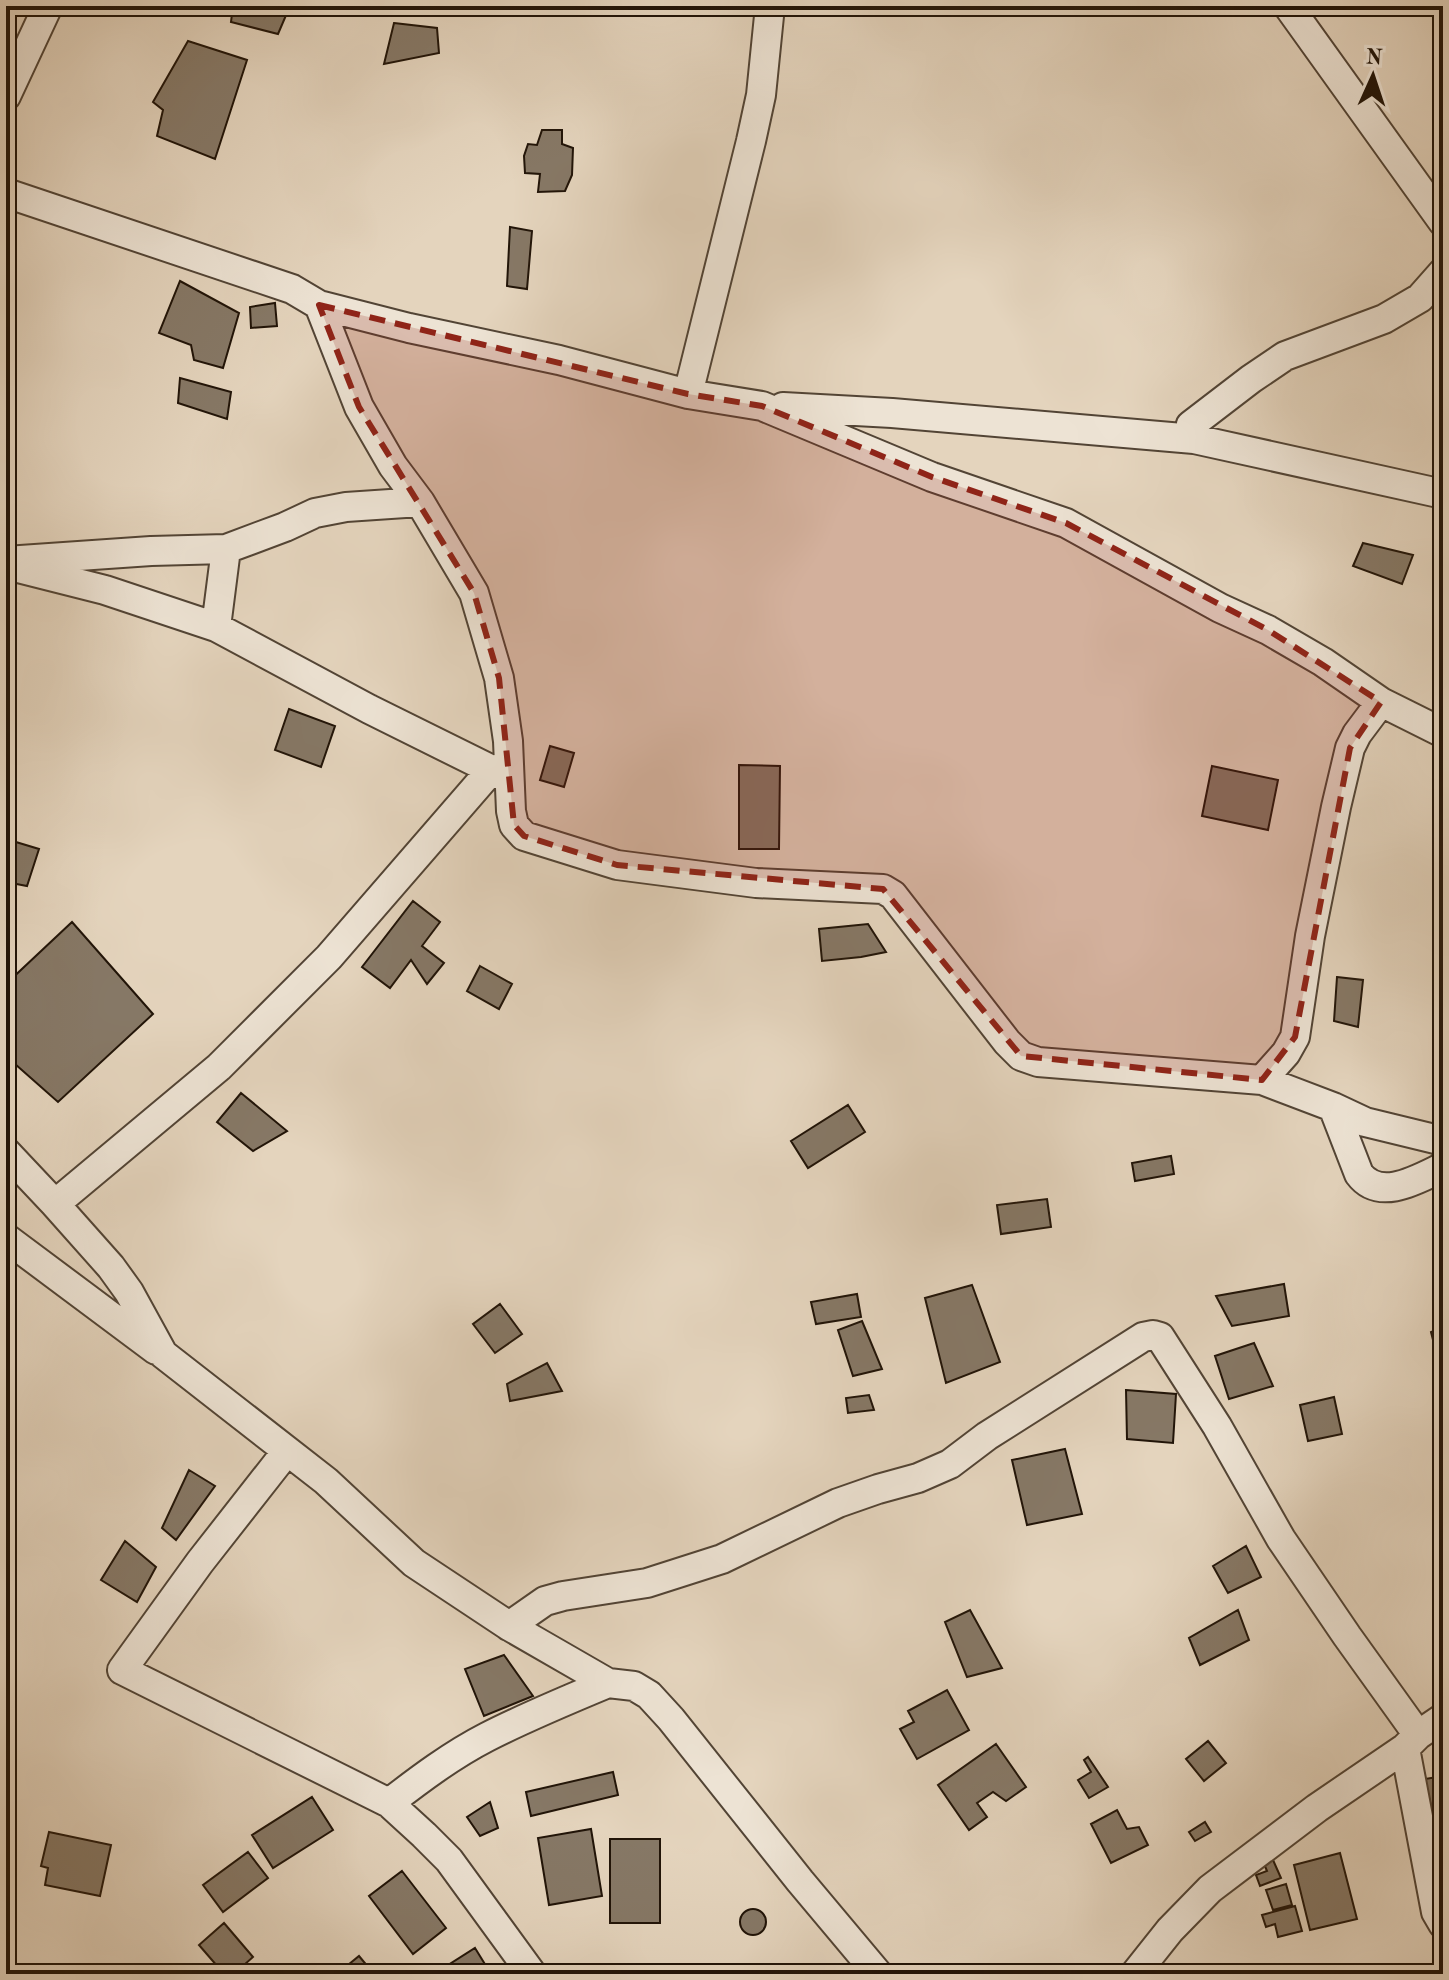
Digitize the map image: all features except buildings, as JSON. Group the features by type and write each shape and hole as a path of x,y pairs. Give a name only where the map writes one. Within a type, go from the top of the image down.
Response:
{"street":[{"path":"6,96 48,6"},
{"path":"688,394 761,95 770,6"},
{"path":"1288,6 1443,222"},
{"path":"6,193 292,289 319,305 559,360 688,394 762,406 892,413 1194,439 1443,494"},
{"path":"1194,439 1191,425 1285,356 1384,319 1420,298 1443,272"},
{"path":"319,305 359,407 474,593 499,678 508,741 501,774 514,825 524,836 617,865 756,883 883,889 893,895 1021,1056 1038,1062 1262,1080 1365,1122 1443,1141"},
{"path":"762,406 932,477 1066,523 1220,608 1282,638 1381,702 1443,733"},
{"path":"6,563 151,551 226,549 315,513 346,507 420,502"},
{"path":"216,627 226,549"},
{"path":"6,563 105,590 216,627 369,709 501,774"},
{"path":"1262,1080 1286,1053 1295,1037 1310,936 1350,748 1381,702"},
{"path":"55,1204 219,1067 329,957 501,774"},
{"path":"1333,1107 1365,1182 1376,1187 1392,1187 1443,1167"},
{"path":"6,1152 111,1267 129,1292 163,1354"},
{"path":"6,1238 163,1354 326,1481 414,1563 509,1626 608,1683 634,1686 649,1695 878,1974"},
{"path":"509,1626 545,1601 647,1583 722,1559 838,1503 918,1478 950,1464 987,1436 1143,1337 1160,1337 1217,1426 1281,1539 1347,1636 1411,1741 1436,1912 1443,1924"},
{"path":"287,1451 200,1562 122,1670 389,1803 449,1860 532,1974"},
{"path":"389,1803 436,1767 485,1738 608,1683"},
{"path":"1135,1974 1170,1930 1210,1889 1443,1718"}],"highlighted area":[{"path":"319,305 688,394 762,406 932,477 1066,523 1268,630 1381,702 1350,748 1295,1037 1262,1080 1021,1056 883,889 617,865 524,836 514,825 499,678 474,593 359,407"}]}
